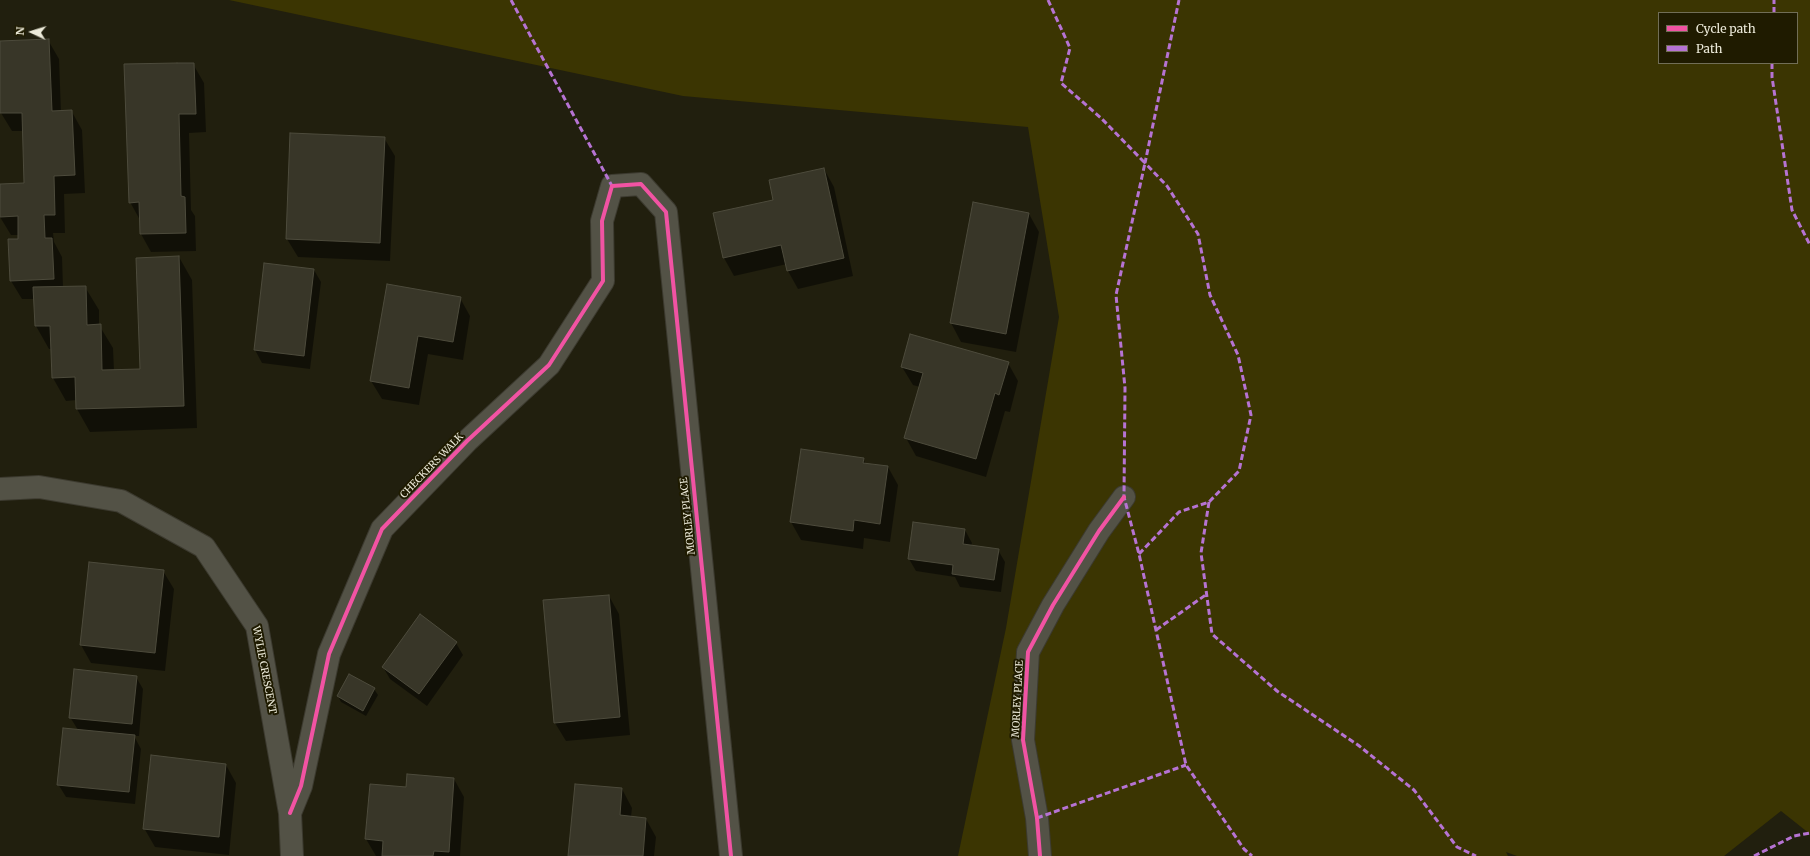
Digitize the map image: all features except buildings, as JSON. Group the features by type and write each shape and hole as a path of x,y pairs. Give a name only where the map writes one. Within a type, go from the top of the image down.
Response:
{"street":[{"name":"CHECKERS WALK","path":"290,813 301,786 329,654 382,529 467,441 549,365 603,281 602,221 612,186 641,184"},
{"name":"MORLEY PLACE","path":"641,184 666,212 731,856"},
{"name":"WYLIE CRESCENT","path":"0,489 39,487 121,501 204,547 257,626 290,813 292,856"},
{"name":"MORLEY PLACE","path":"1040,856 1037,818 1022,740 1028,652 1099,531 1124,497"}],"shaded area":[{"path":"229,0 1810,0 1810,834 1781,811 1724,856 1517,856 1506,852 1508,856 958,856 1006,628 1059,317 1028,127 683,96"}],"marked path":[{"path":"511,0 612,186"},
{"path":"1048,0 1070,48 1061,83 1101,118 1145,163 1116,295 1125,388 1124,497 1139,554 1186,765 1244,849 1252,856"},
{"path":"1139,554 1179,512 1209,502 1239,471 1251,415 1238,355 1210,295 1198,234 1167,186 1145,163 1179,0"},
{"path":"1774,0 1774,12"},
{"path":"1772,64 1772,77 1792,210 1810,245"},
{"path":"1209,502 1201,553 1212,634 1277,691 1358,745 1414,790 1457,847 1476,856"},
{"path":"1156,630 1207,594"},
{"path":"1037,818 1186,765"},
{"path":"1754,856 1794,836 1810,833"}],"cycle path":[{"path":"290,813 301,786 329,654 382,529 467,441 549,365 603,281 602,221 612,186 641,184 666,212 731,856"},
{"path":"1040,856 1037,818 1023,740 1028,652 1053,605 1099,531 1124,497"}]}
